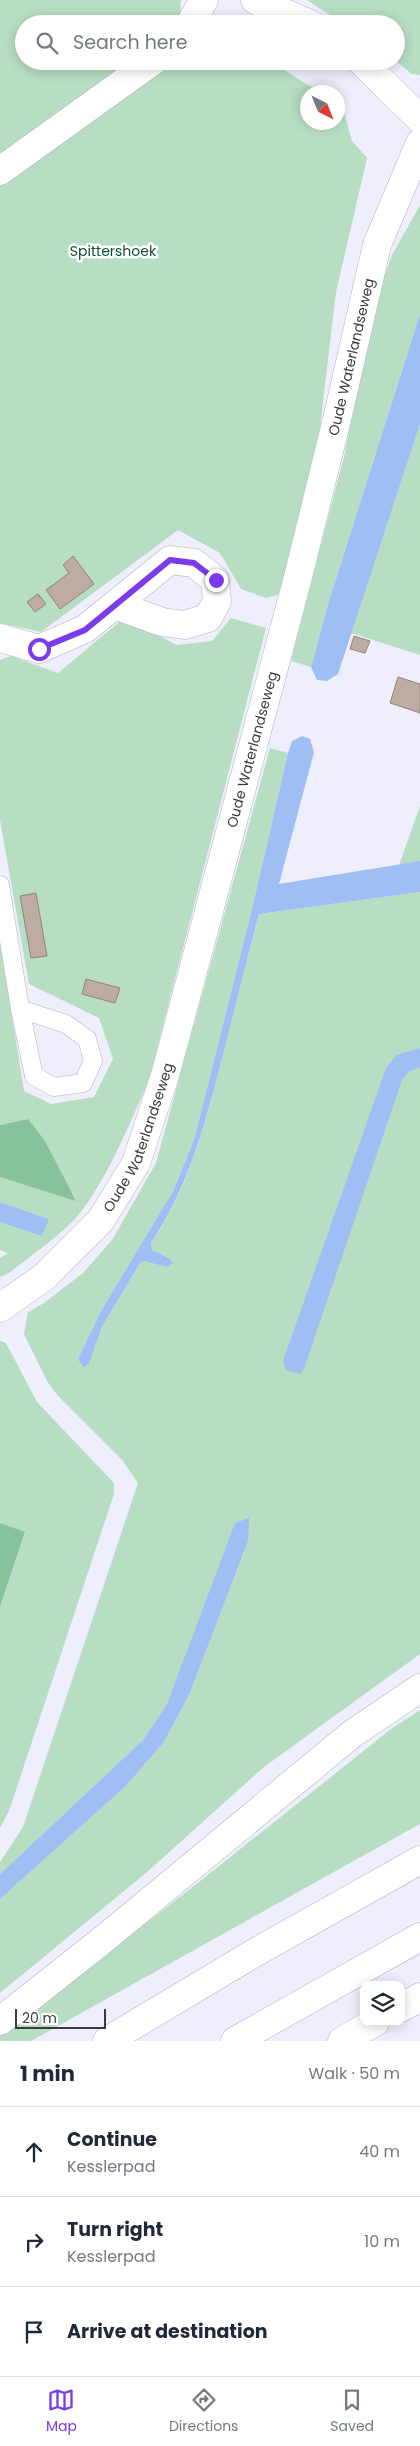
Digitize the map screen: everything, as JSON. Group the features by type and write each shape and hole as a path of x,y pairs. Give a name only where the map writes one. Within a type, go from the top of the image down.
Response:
{"main road":[{"path":"195,15 204,0"},
{"path":"255,0 289,15"},
{"path":"0,171 140,70"},
{"path":"370,70 420,119"},
{"name":"Oude Waterlandseweg","path":"0,1308 44,1277 100,1220 136,1163 166,1072 297,580 338,415 377,245 420,143"},
{"path":"0,638 39,649 85,630 115,605"},
{"path":"0,2021 99,1943 352,1734 420,1688"},
{"path":"107,2041 256,1952 420,1860"},
{"path":"235,2041 420,1937"},
{"path":"405,2006 420,1997"},
{"path":"342,2041 368,2026"}],"lane":[{"path":"0,885 20,1009 34,1076 54,1087 83,1083 93,1062 87,1039 66,1024 20,1009"}],"green space":[{"path":"0,0 181,0 179,15 15,15 15,70 120,70 0,157"},
{"path":"307,0 420,0 420,75 412,74 405,68 405,15 330,15"},
{"name":"Spittershoek","path":"162,70 284,70 308,85 300,85 300,130 345,130 345,115 352,141 367,158 336,292 320,427 281,594 266,598 241,589 220,553 178,530 41,632 0,623 0,186"},
{"path":"420,205 420,314 329,601 311,667 291,661 344,457 375,304 392,255"},
{"path":"420,424 420,655 351,633"},
{"path":"124,618 177,645 212,641 231,618 266,628 148,1083 115,1156 83,1209 58,1235 9,1273 0,1277 0,1258 8,1253 0,1250 0,1222 49,1219 0,1202 0,1177 76,1200 28,1119 0,1125 0,942 24,1091 51,1104 94,1097 113,1059 99,1018 29,984 0,820 0,660 11,656 58,673"},
{"path":"270,748 288,753 251,913 194,1140 173,1191 101,1311 78,1359 89,1364 102,1327 140,1263 144,1261 166,1267 169,1258 152,1250 151,1243 165,1222 176,1200 195,1154 259,914 420,892 420,1654 264,1767 146,1873 0,1993 0,1899 126,1786 164,1742 190,1693 248,1541 167,1704 143,1740 0,1874 0,1862 23,1827 138,1483 123,1461 58,1396 47,1381 24,1334 28,1312 44,1303 83,1273 112,1240 156,1163"},
{"path":"420,806 420,861 399,865"},
{"path":"28,1119 45,1141 76,1201 0,1177 0,1125"},
{"path":"0,1341 6,1343 37,1402 114,1483 114,1494 9,1811 0,1828 0,1607 25,1533 0,1523"},
{"path":"0,1523 25,1532 0,1607"},
{"path":"420,1710 420,1824 31,2041 0,2041 0,2036 194,1886 391,1729"}],"water":[{"path":"420,314 420,424 338,674 327,681 317,680 311,667 329,601"},
{"path":"302,736 310,739 314,752 279,884 420,861 420,892 259,914 215,1086 194,1156 176,1200 151,1243 152,1250 169,1258 173,1263 166,1267 144,1261 140,1263 102,1327 89,1364 83,1367 78,1359 101,1311 173,1191 194,1140 251,913 288,753 292,741"},
{"path":"420,1048 420,1067 408,1072 402,1080 305,1366 300,1374 286,1370 283,1361 386,1068 397,1055"},
{"path":"0,1202 49,1219 42,1236 0,1222"},
{"path":"249,1518 248,1541 190,1693 164,1742 126,1786 0,1899 0,1874 143,1740 167,1704 235,1523"}],"building":[{"path":"73,556 94,584 60,609 46,590 69,573 63,565"},
{"path":"38,594 46,604 35,612 27,602"},
{"path":"354,636 370,641 365,653 350,649"},
{"path":"398,677 420,684 420,713 390,703"},
{"path":"36,893 47,956 31,958 20,896"},
{"path":"86,979 120,988 115,1003 82,994"}],"route":[{"path":"39,649 85,630 153,572 170,560 194,563 216,580"}]}
